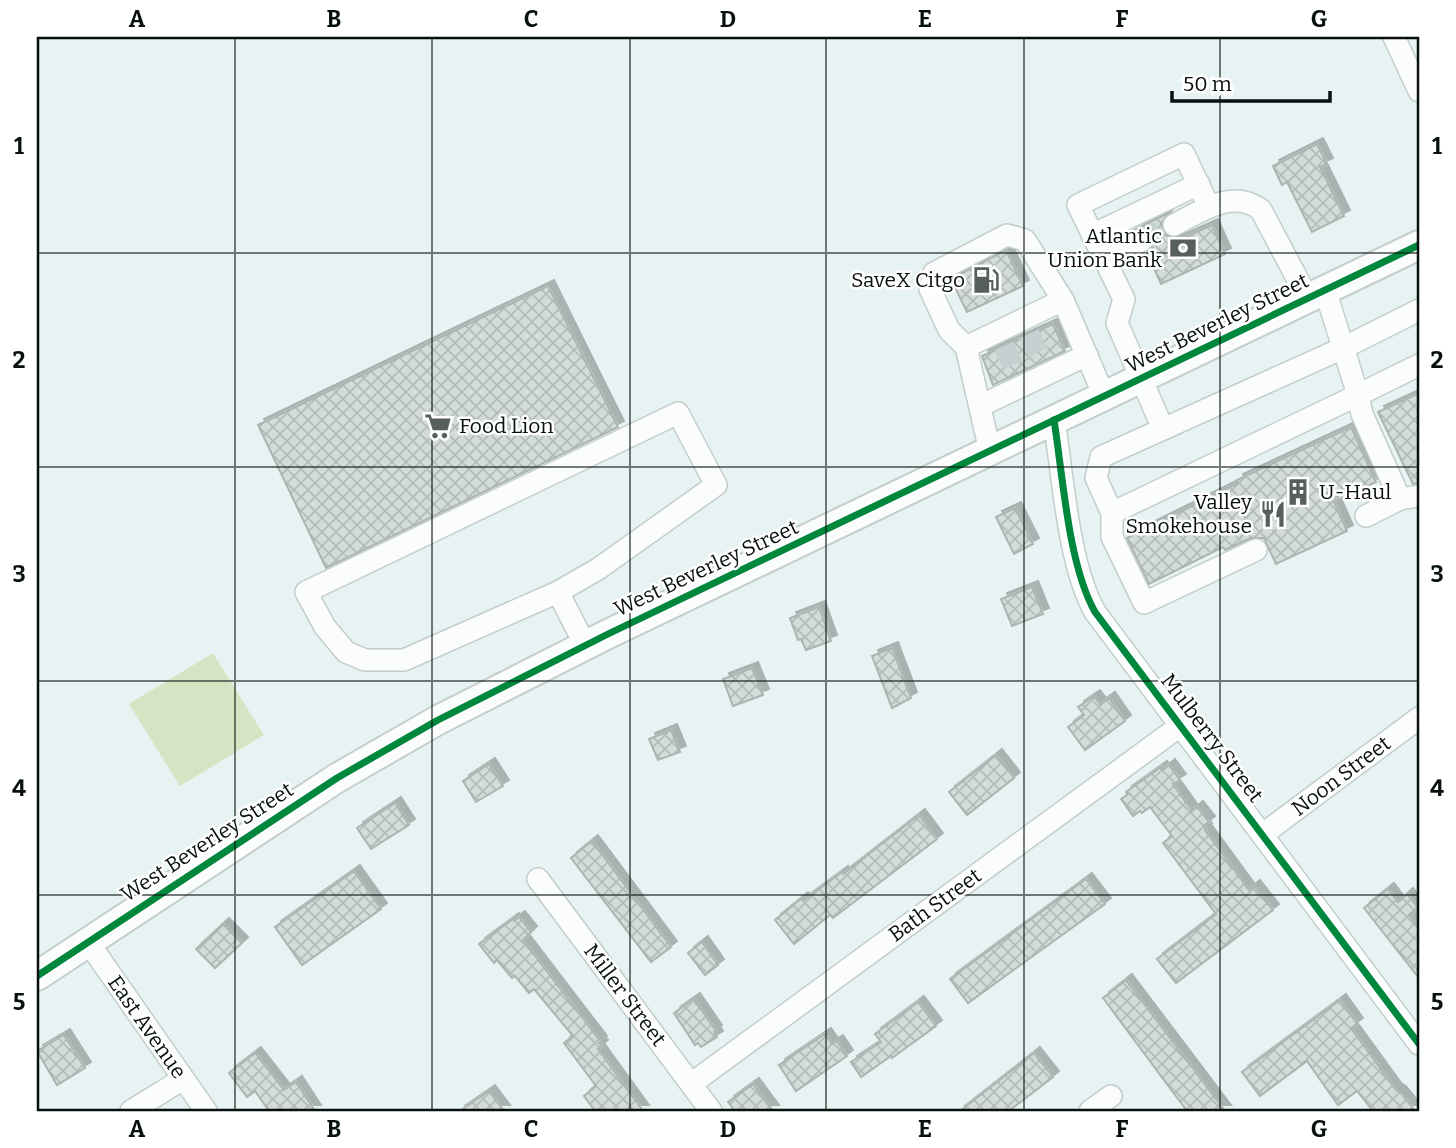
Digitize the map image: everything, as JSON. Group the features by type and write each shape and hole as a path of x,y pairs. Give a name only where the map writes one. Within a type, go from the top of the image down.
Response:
{"main road":[{"name":"West Beverley Street","path":"37,976 233,845 367,760 496,690 584,645 1419,245"}],"street":[{"path":"1394,37 1419,90"},
{"path":"1163,429 1139,379 1117,323 1124,299 1078,205 1184,154 1209,207"},
{"path":"1092,235 1199,184"},
{"path":"1174,225 1209,207 1238,200 1250,201 1261,210 1317,294 1343,348 1362,414 1409,497 1366,516"},
{"path":"990,451 966,347 949,330 930,289 934,273 1007,235 1025,240 1063,300 1104,396"},
{"path":"1105,259 1141,241"},
{"path":"966,347 1001,339 1026,327 1063,300"},
{"path":"1256,550 1144,603 1112,537 1112,513 1096,478 1101,457 1343,348 1419,310"},
{"path":"980,406 1020,380 1046,368 1087,355"},
{"path":"1112,513 1419,365"},
{"path":"678,413 716,485 598,569 558,592 404,660 365,660 346,652 325,627 306,592 678,413"},
{"name":"Mulberry Street","path":"1054,420 1077,567 1085,593 1098,617 1419,1044"},
{"path":"558,592 584,645"},
{"name":"Noon Street","path":"1263,834 1419,718"},
{"name":"Bath Street","path":"691,1084 1180,726"},
{"name":"Miller Street","path":"538,879 711,1111"},
{"name":"East Avenue","path":"88,942 206,1111"},
{"path":"131,1111 183,1079"},
{"path":"1090,1111 1111,1096"}],"green space":[{"path":"213,653 264,735 180,786 129,704"}],"building":[{"path":"1317,144 1327,164 1320,167 1344,216 1312,232 1287,182 1282,185 1273,166"},
{"name":"Atlantic Union Bank","path":"1168,213 1161,224 1167,236 1181,239 1212,225 1225,254 1161,284 1147,253 1152,248 1153,236 1148,230 1136,229"},
{"name":"SaveX Citgo","path":"1006,250 1023,286 967,312 951,279"},
{"name":"Food Lion","path":"548,286 618,427 326,568 258,425"},
{"path":"1053,324 1065,351 993,385 982,356"},
{"path":"1419,393 1419,483 1413,484 1378,412"},
{"name":"U-Haul","path":"1351,427 1376,482 1334,502 1347,531 1276,564 1264,538 1251,538 1225,550 1223,547 1149,584 1127,538 1238,483 1237,480"},
{"path":"1015,508 1033,544 1014,554 996,517"},
{"path":"1032,587 1043,614 1012,626 1001,599"},
{"path":"819,607 831,641 806,650 801,639 798,640 790,618"},
{"path":"892,648 911,698 892,708 872,656"},
{"path":"752,668 763,695 733,706 723,679"},
{"path":"1094,696 1100,704 1109,698 1125,721 1085,750 1068,727 1084,715 1078,707"},
{"path":"671,730 680,752 658,760 649,739"},
{"path":"996,755 1014,778 967,815 949,792"},
{"path":"489,764 503,786 476,802 463,781"},
{"path":"1169,765 1180,780 1173,784 1192,811 1197,807 1209,822 1204,826 1205,830 1249,890 1254,886 1273,910 1176,983 1157,959 1216,914 1163,843 1172,836 1150,807 1133,816 1121,799 1128,794 1126,792 1161,767 1163,770"},
{"path":"395,803 409,825 371,849 357,828"},
{"path":"919,815 937,839 833,918 830,915 794,944 775,920 802,898 804,900 842,872 843,874"},
{"path":"592,841 671,947 651,962 571,858"},
{"path":"354,871 381,909 302,965 275,927"},
{"path":"1086,879 1105,904 968,1003 950,979"},
{"path":"1388,889 1398,902 1407,894 1418,908 1409,915 1419,928 1419,978 1364,908"},
{"path":"519,917 531,932 523,940 601,1042 599,1043 602,1046 598,1049 643,1111 595,1111 584,1096 596,1086 564,1043 573,1036 534,989 529,993 497,960 494,963 479,944"},
{"path":"223,924 242,943 215,968 196,949"},
{"path":"702,942 718,965 705,975 688,953"},
{"path":"1126,980 1225,1111 1187,1111 1103,998"},
{"path":"694,999 716,1031 714,1032 717,1037 701,1047 698,1043 695,1045 674,1013"},
{"path":"1340,1000 1357,1024 1351,1028 1396,1090 1415,1111 1373,1111 1357,1091 1338,1105 1307,1061 1260,1096 1242,1072"},
{"path":"918,1002 936,1026 861,1077 851,1062 881,1042 875,1034"},
{"path":"825,1034 832,1044 837,1041 847,1056 796,1091 779,1065"},
{"path":"64,1035 85,1068 57,1085 37,1051"},
{"path":"255,1053 284,1090 296,1082 315,1111 269,1111 255,1091 247,1097 229,1073"},
{"path":"1034,1053 1053,1077 1009,1111 960,1111"},
{"path":"753,1084 773,1111 735,1111 728,1102"},
{"path":"489,1091 504,1111 460,1111"}],"tunnel":[{"path":"1141,241 1174,225"},
{"path":"1029,334 1043,362"},
{"path":"1004,346 1017,374"}],"cycle path":[{"path":"37,976 337,778 438,720 608,634 1419,245"},
{"path":"1054,420 1078,570 1095,612 1419,1044"}],"place":[{"name":"Atlantic Union Bank","path":"1183,248"},
{"name":"SaveX Citgo","path":"986,280"},
{"name":"Food Lion","path":"438,426"},
{"name":"U-Haul","path":"1298,492"},
{"name":"Valley Smokehouse","path":"1273,514"}]}
